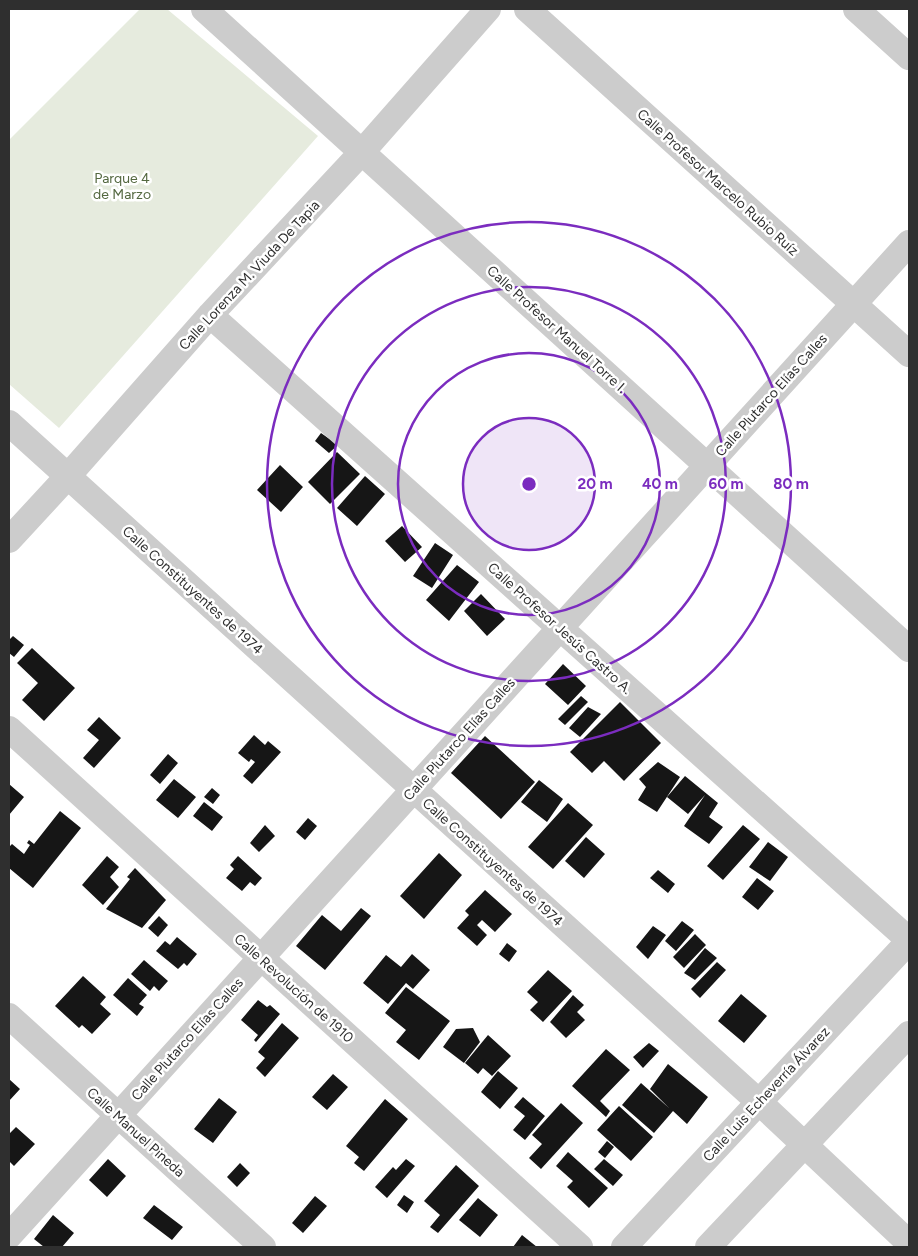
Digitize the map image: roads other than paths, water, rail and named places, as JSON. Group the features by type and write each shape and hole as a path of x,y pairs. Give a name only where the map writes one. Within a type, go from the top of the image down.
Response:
{"street":[{"name":"Calle Profesor Manuel Torre I.","path":"204,9 909,649"},
{"name":"Calle Lorenza M. Viuda De Tapia","path":"9,540 210,315 362,152 488,9"},
{"name":"Calle Profesor Marcelo Rubio Ruíz","path":"527,9 909,354"},
{"path":"856,9 909,57"},
{"name":"Calle Plutarco Elías Calles","path":"9,1236 909,243"},
{"name":"Calle Profesor Jesús Castro A.","path":"210,315 909,940"},
{"name":"Calle Constituyentes de 1974","path":"9,423 759,1102 909,1243"},
{"name":"Calle Revolución de 1910","path":"9,729 580,1247"},
{"name":"Calle Luis Echeverría Álvarez","path":"624,1247 909,940"},
{"name":"Calle Manuel Pineda","path":"9,1016 263,1247"},
{"path":"708,1247 803,1144 909,1034"}],"park label":[{"name":"Parque 4 de Marzo","path":"122,186"}]}
